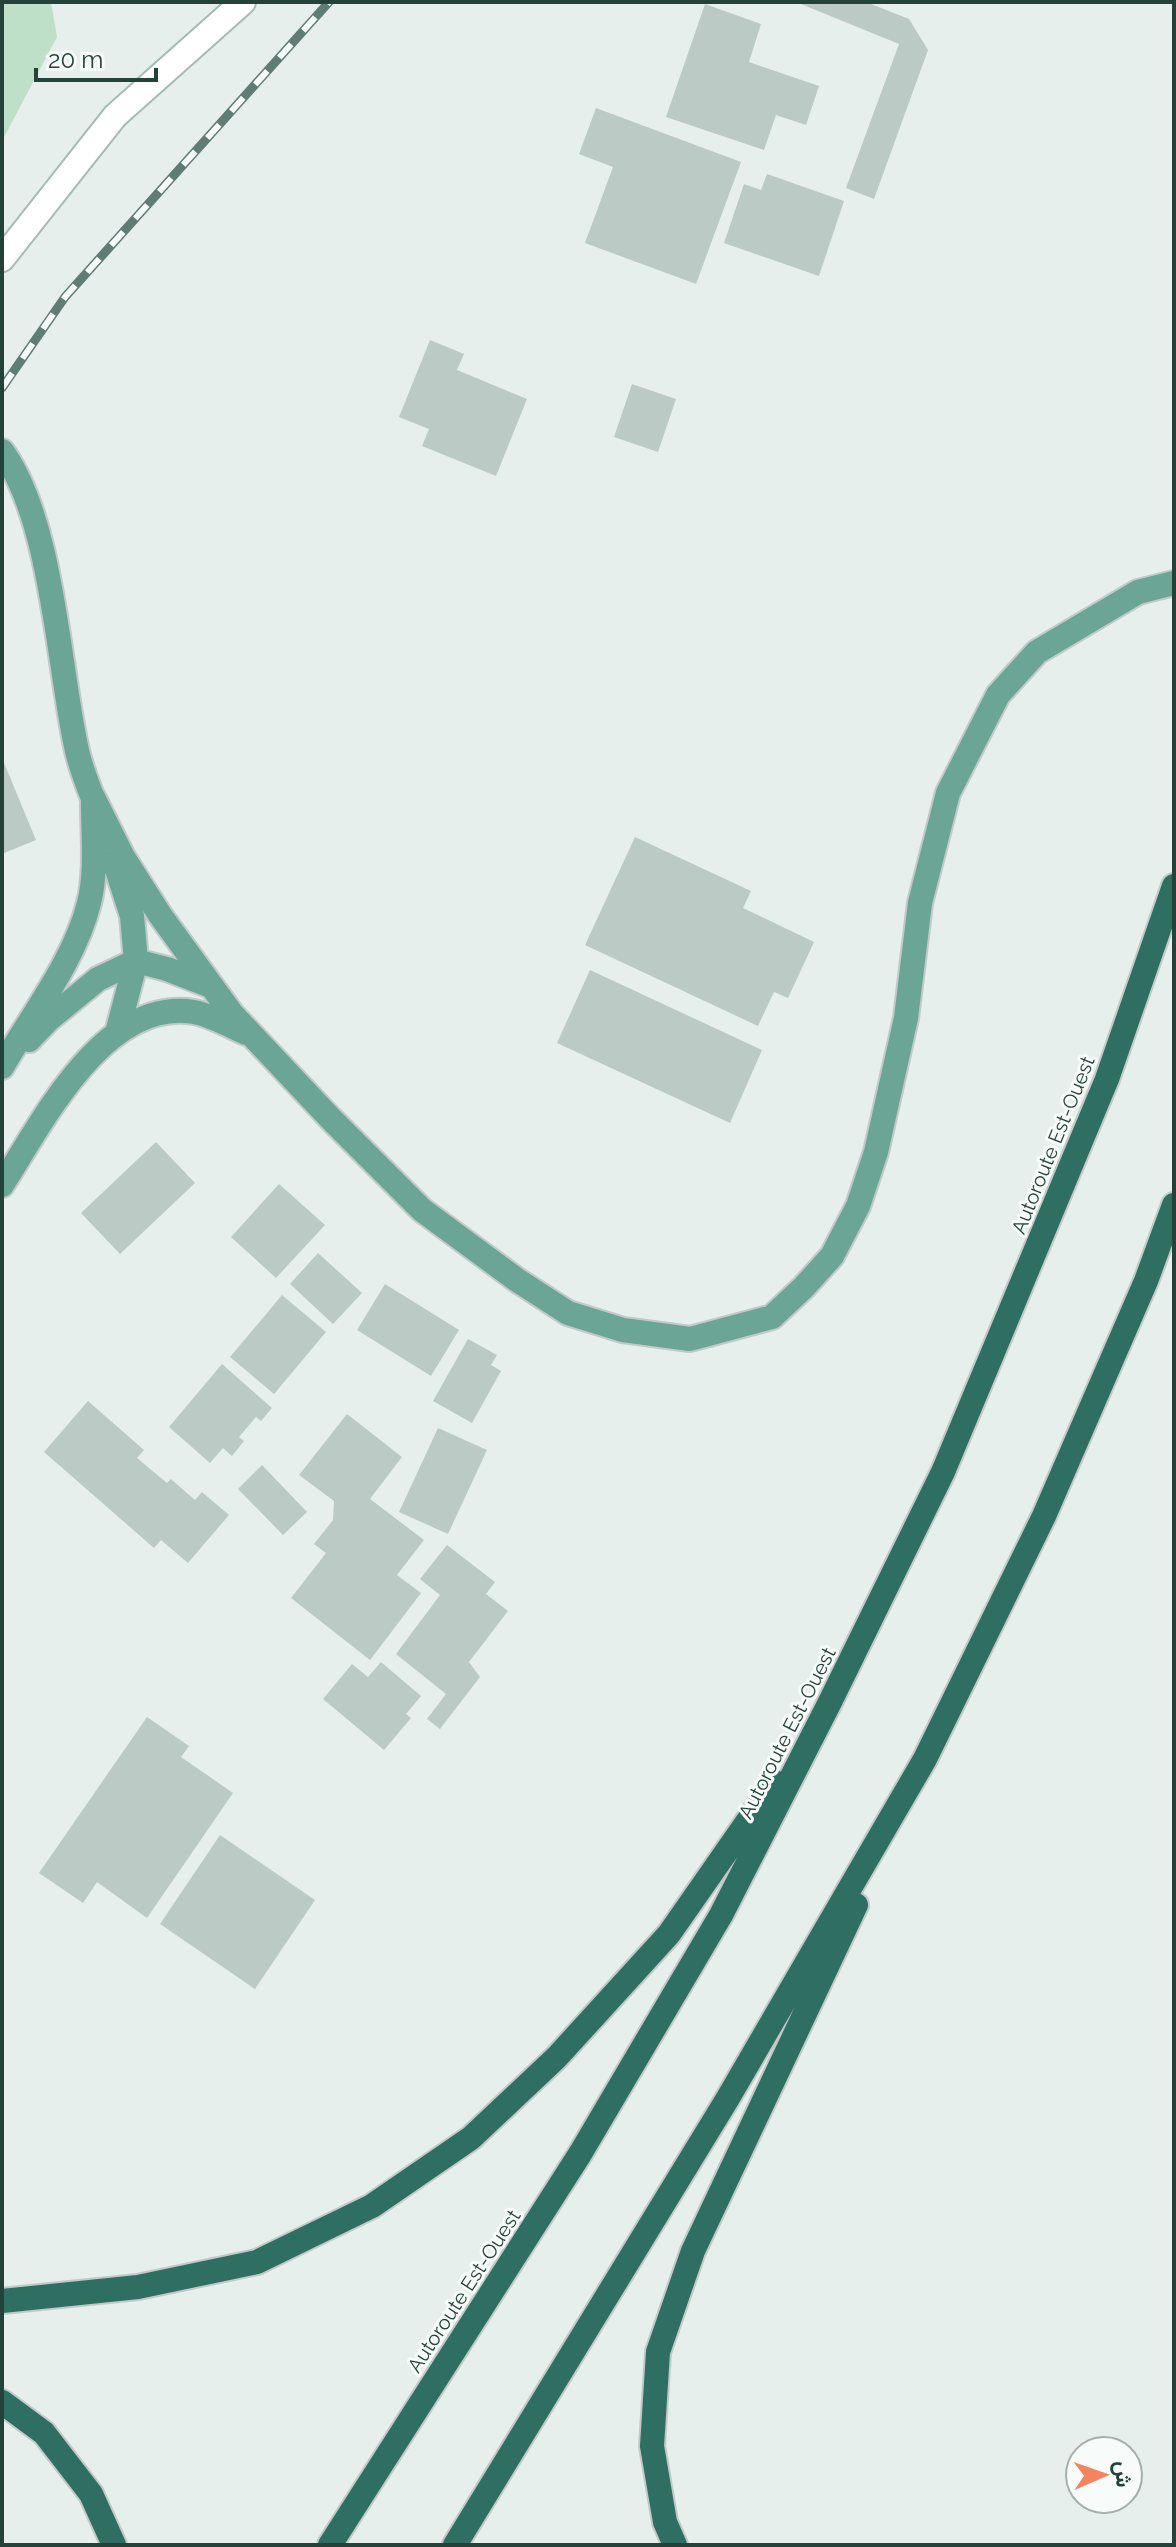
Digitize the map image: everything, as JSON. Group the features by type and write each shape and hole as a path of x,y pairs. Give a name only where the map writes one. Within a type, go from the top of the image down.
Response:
{"highway":[{"name":"Autoroute Est-Ouest","path":"330,2545 580,2154 721,1915 829,1704 943,1472 1107,1079 1174,886"},
{"path":"675,2545 665,2522 652,2446 658,2352 693,2251 925,1759 1044,1516 1146,1281 1174,1205"},
{"path":"2,2301 138,2287 257,2262 372,2206 471,2138 557,2057 669,1934 829,1704"},
{"path":"455,2545 728,2098 925,1759"},
{"path":"2,2402 44,2433 91,2494 114,2545"}],"main road":[{"path":"2,259 115,116 243,2"},
{"path":"2,451 27,500 40,541 76,749 132,916 136,961 117,1033"},
{"path":"93,797 123,857 211,986 251,1035 422,1210 517,1280 568,1313 623,1330 690,1339 772,1317 832,1256 858,1206 876,1152 906,1018 920,903 948,793 998,695 1037,652 1138,592 1174,583"},
{"path":"2,1067 81,930 90,899 93,797"},
{"path":"2,1067 48,1020 98,979 136,961 211,986"},
{"path":"2,1185 58,1097 96,1050 117,1033 167,1011 196,1012 251,1035"}],"green space":[{"path":"2,2 51,2 57,37 2,141"}],"building":[{"path":"796,2 866,2 909,19 928,50 874,199 846,188 899,44"},
{"path":"705,4 761,24 749,62 819,86 806,125 776,115 764,150 666,117"},
{"path":"596,108 741,162 696,284 585,243 613,167 579,154"},
{"path":"767,174 844,201 819,276 724,243 744,184 761,190"},
{"path":"430,340 464,354 457,370 527,399 496,476 422,446 429,429 399,417"},
{"path":"632,384 676,399 658,452 614,437"},
{"path":"2,758 36,840 2,854"},
{"path":"635,837 751,891 743,908 814,942 788,998 774,992 758,1026 585,945"},
{"path":"590,970 762,1050 730,1123 557,1043"},
{"path":"156,1142 195,1183 120,1254 81,1213"},
{"path":"279,1184 325,1225 276,1278 231,1237"},
{"path":"318,1253 362,1293 333,1324 290,1284"},
{"path":"385,1284 459,1330 431,1376 357,1330"},
{"path":"282,1295 326,1332 274,1394 230,1357"},
{"path":"468,1339 497,1355 491,1365 501,1371 472,1423 433,1401"},
{"path":"222,1364 272,1408 261,1421 256,1417 239,1437 244,1441 232,1456 223,1448 210,1463 169,1427"},
{"path":"88,1401 144,1450 137,1458 167,1483 171,1479 195,1500 202,1492 229,1515 188,1563 161,1540 154,1548 44,1452"},
{"path":"347,1414 402,1457 370,1499 424,1540 397,1575 421,1593 370,1660 291,1598 326,1553 314,1544 333,1520 334,1501 299,1475"},
{"path":"438,1428 487,1450 448,1534 399,1512"},
{"path":"262,1465 307,1512 283,1535 238,1489"},
{"path":"447,1545 495,1582 486,1594 508,1611 469,1662 480,1677 440,1729 427,1719 446,1694 396,1654 440,1595 420,1579"},
{"path":"381,1662 421,1696 406,1714 411,1718 384,1750 323,1699 352,1664 368,1677"},
{"path":"147,1717 189,1746 181,1757 233,1793 147,1918 97,1882 83,1903 39,1873"},
{"path":"220,1835 315,1900 255,1989 160,1924"}],"railway":[{"path":"2,388 65,297 329,2"}]}
